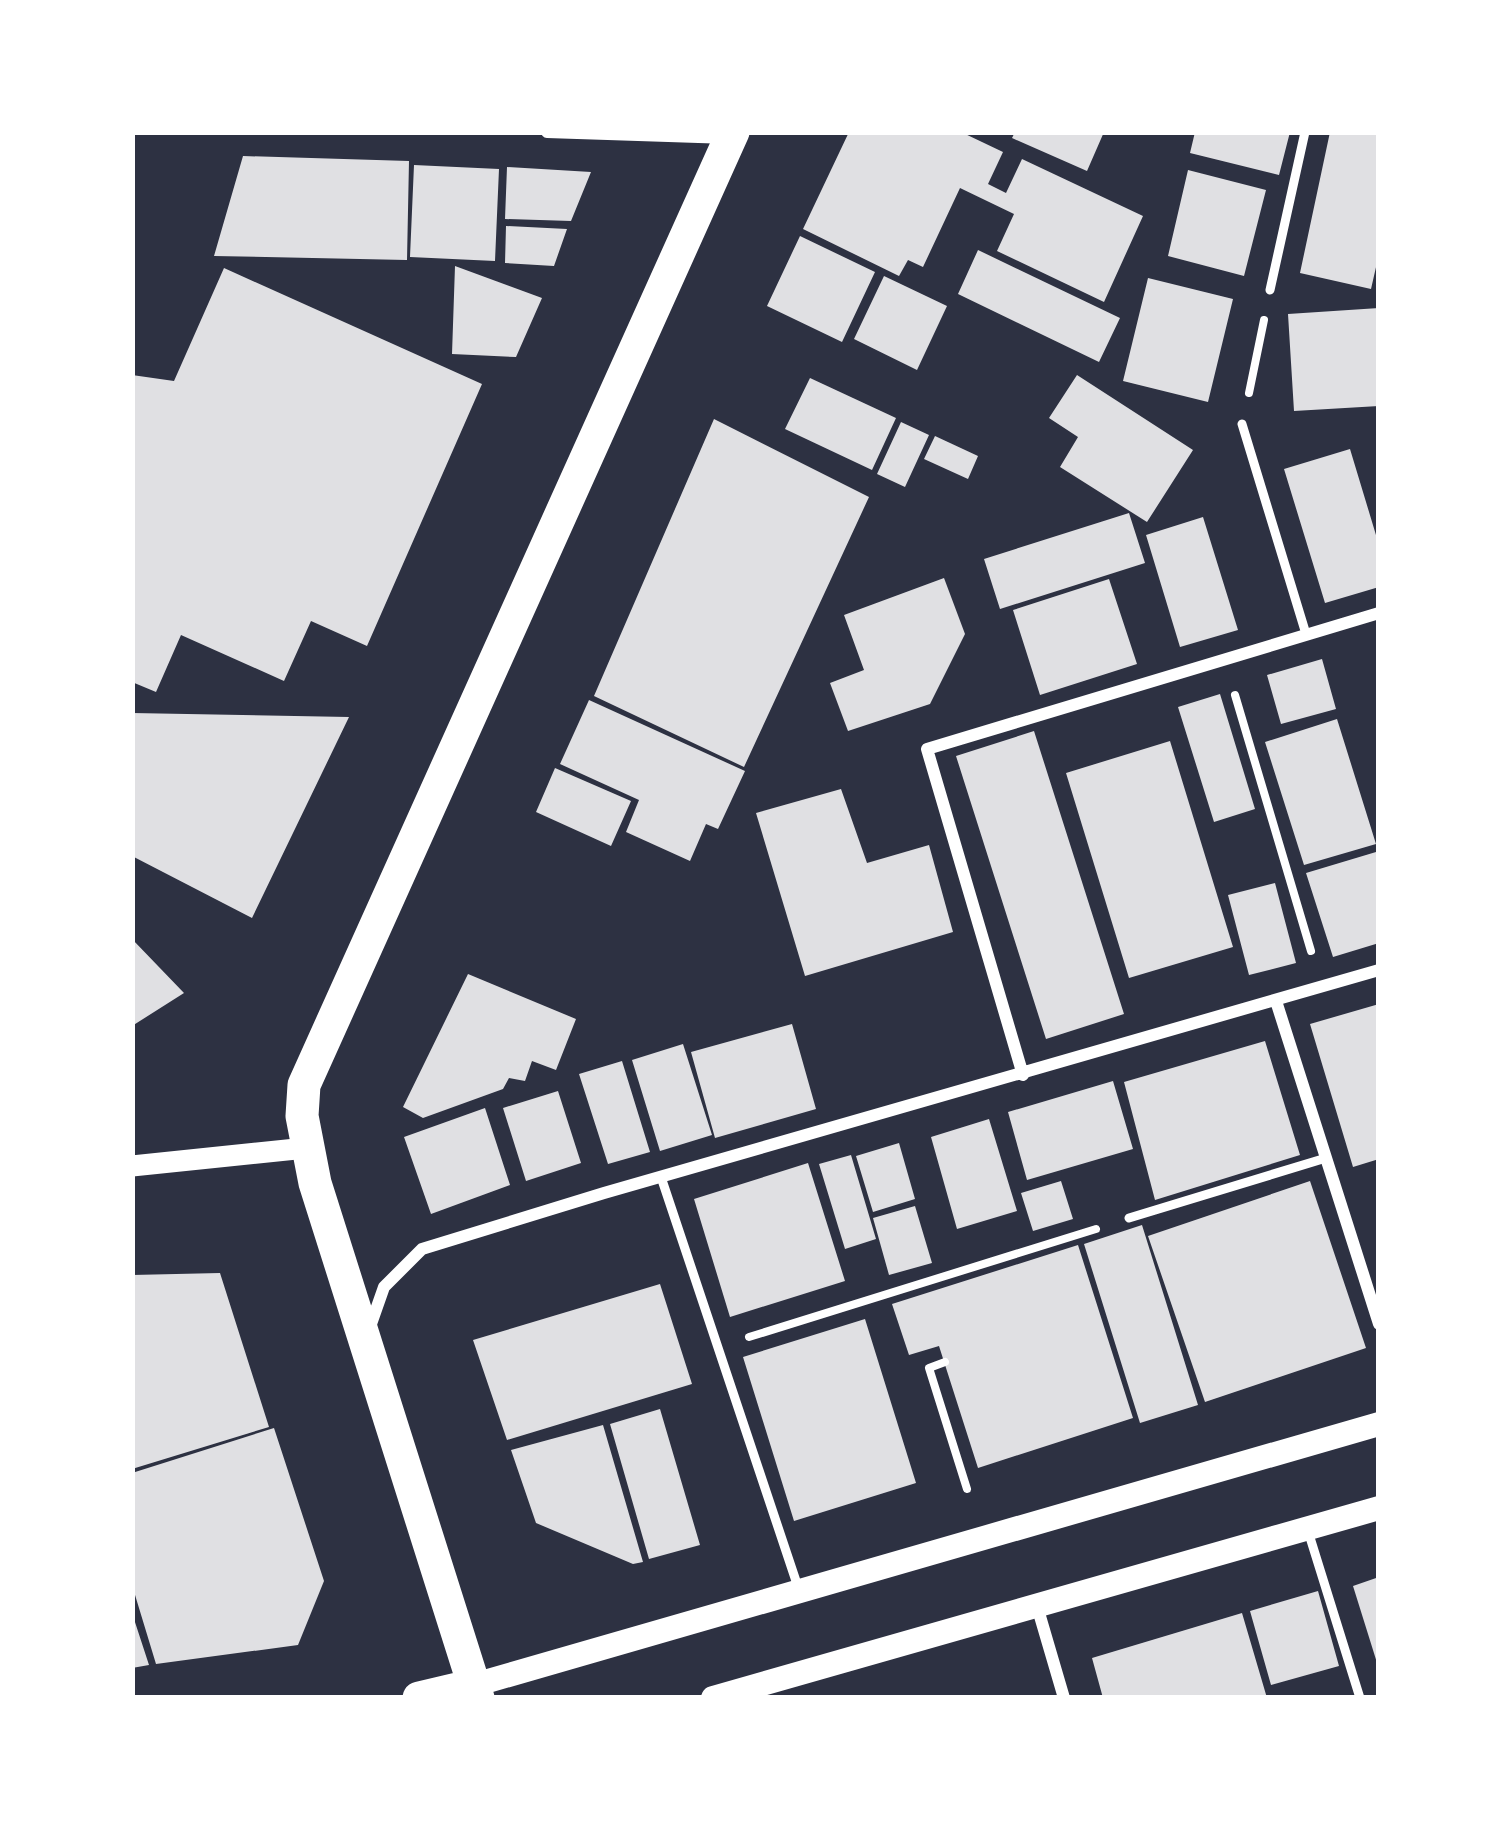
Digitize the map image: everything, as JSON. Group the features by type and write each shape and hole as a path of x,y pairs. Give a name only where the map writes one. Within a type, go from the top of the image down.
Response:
{"highway":[{"path":"419,1698 476,1692 307,1148 304,1085 732,135"}],"main road":[{"path":"476,1692 799,1589 1379,1424"},
{"path":"712,1698 1379,1508"}],"street":[{"path":"547,132 732,135"},
{"path":"1023,1075 927,749 1379,613"},
{"path":"370,1359 372,1316 384,1287 422,1249 1379,970"},
{"path":"1276,1000 1379,1324"},
{"path":"132,1166 307,1148"},
{"path":"1037,1604 1064,1698"}],"lane":[{"path":"1270,290 1305,132"},
{"path":"1242,424 1306,634"},
{"path":"1129,1218 1326,1158"},
{"path":"661,1177 774,1526 799,1589"},
{"path":"1307,1529 1360,1698"}],"path":[{"path":"1242,424 1270,290"},
{"path":"1224,659 1322,987"},
{"path":"719,1346 1129,1218"},
{"path":"945,1362 929,1368 968,1490"}],"building":[{"path":"849,132 961,132 1003,152 988,184 1006,193 1022,159 1143,216 1104,302 997,251 1014,214 960,188 923,267 908,260 899,276 803,229"},
{"path":"1015,132 1104,132 1087,171 1012,138"},
{"path":"1195,132 1290,132 1279,175 1190,153"},
{"path":"1330,132 1379,132 1379,254 1371,289 1300,273"},
{"path":"243,156 409,161 407,260 214,256"},
{"path":"414,165 499,169 495,261 410,257"},
{"path":"507,167 591,172 571,221 505,219"},
{"path":"1188,170 1266,190 1244,276 1168,256"},
{"path":"506,226 567,229 554,266 505,263"},
{"path":"800,236 875,272 842,342 767,306"},
{"path":"978,250 1120,318 1099,362 958,294"},
{"path":"455,266 542,298 516,357 452,354"},
{"path":"224,268 482,384 367,646 311,621 284,681 181,635 156,692 132,682 132,375 174,381"},
{"path":"884,276 947,306 917,370 854,339"},
{"path":"1148,278 1233,299 1208,402 1123,381"},
{"path":"1379,308 1379,406 1294,411 1288,314"},
{"path":"1077,375 1193,450 1147,522 1060,467 1078,437 1049,418"},
{"path":"810,378 896,418 872,470 785,429"},
{"path":"714,419 869,497 744,767 594,696"},
{"path":"901,422 929,435 905,487 877,474"},
{"path":"935,436 978,456 968,479 924,459"},
{"path":"1350,449 1379,545 1379,587 1325,603 1284,469"},
{"path":"1129,513 1145,563 1000,609 984,559"},
{"path":"1203,517 1238,630 1180,647 1146,535"},
{"path":"944,578 965,634 930,704 848,731 830,683 864,670 844,615"},
{"path":"1109,579 1137,664 1040,695 1013,610"},
{"path":"1322,659 1336,709 1281,724 1267,675"},
{"path":"1220,694 1255,809 1214,822 1178,707"},
{"path":"589,700 745,771 718,829 706,824 690,861 626,832 639,800 560,764"},
{"path":"132,713 349,717 252,918 132,856"},
{"path":"1337,719 1376,844 1304,865 1265,742"},
{"path":"1034,731 1124,1014 1046,1039 956,756"},
{"path":"1170,741 1233,947 1129,978 1066,773"},
{"path":"555,768 631,801 611,846 536,812"},
{"path":"841,789 867,863 929,845 953,932 805,976 756,813"},
{"path":"1376,852 1379,943 1333,957 1306,873"},
{"path":"1275,883 1296,963 1249,975 1228,895"},
{"path":"132,939 184,993 132,1026"},
{"path":"468,974 576,1019 556,1070 532,1061 525,1081 509,1078 503,1089 423,1118 403,1107"},
{"path":"1379,1004 1379,1159 1353,1167 1310,1024"},
{"path":"792,1024 816,1109 715,1138 691,1052"},
{"path":"1265,1041 1300,1155 1155,1200 1124,1082"},
{"path":"683,1044 712,1135 660,1151 632,1060"},
{"path":"622,1061 650,1152 608,1164 579,1074"},
{"path":"1113,1081 1133,1149 1027,1180 1008,1112"},
{"path":"558,1091 581,1163 526,1181 503,1108"},
{"path":"485,1108 510,1185 431,1214 404,1137"},
{"path":"989,1119 1017,1211 957,1229 931,1137"},
{"path":"899,1143 915,1199 873,1212 856,1156"},
{"path":"851,1155 876,1239 845,1249 819,1164"},
{"path":"808,1163 845,1281 730,1317 694,1199"},
{"path":"1061,1181 1073,1219 1033,1231 1021,1193"},
{"path":"1310,1181 1366,1348 1205,1402 1148,1236"},
{"path":"915,1206 932,1263 889,1275 873,1218"},
{"path":"1142,1225 1198,1405 1140,1423 1084,1244"},
{"path":"1078,1245 1133,1418 978,1468 939,1346 909,1355 892,1304"},
{"path":"220,1273 269,1427 132,1469 132,1275"},
{"path":"660,1284 692,1384 507,1440 473,1340"},
{"path":"865,1319 916,1483 794,1521 743,1357"},
{"path":"660,1409 700,1545 649,1559 610,1424"},
{"path":"603,1425 643,1562 633,1564 536,1523 511,1450"},
{"path":"274,1428 324,1581 298,1645 156,1664 132,1585 132,1473"},
{"path":"1379,1577 1379,1666 1378,1666 1353,1586"},
{"path":"1318,1591 1339,1666 1271,1685 1250,1611"},
{"path":"1242,1613 1267,1698 1103,1698 1092,1658"},
{"path":"132,1616 149,1665 132,1668"}]}
